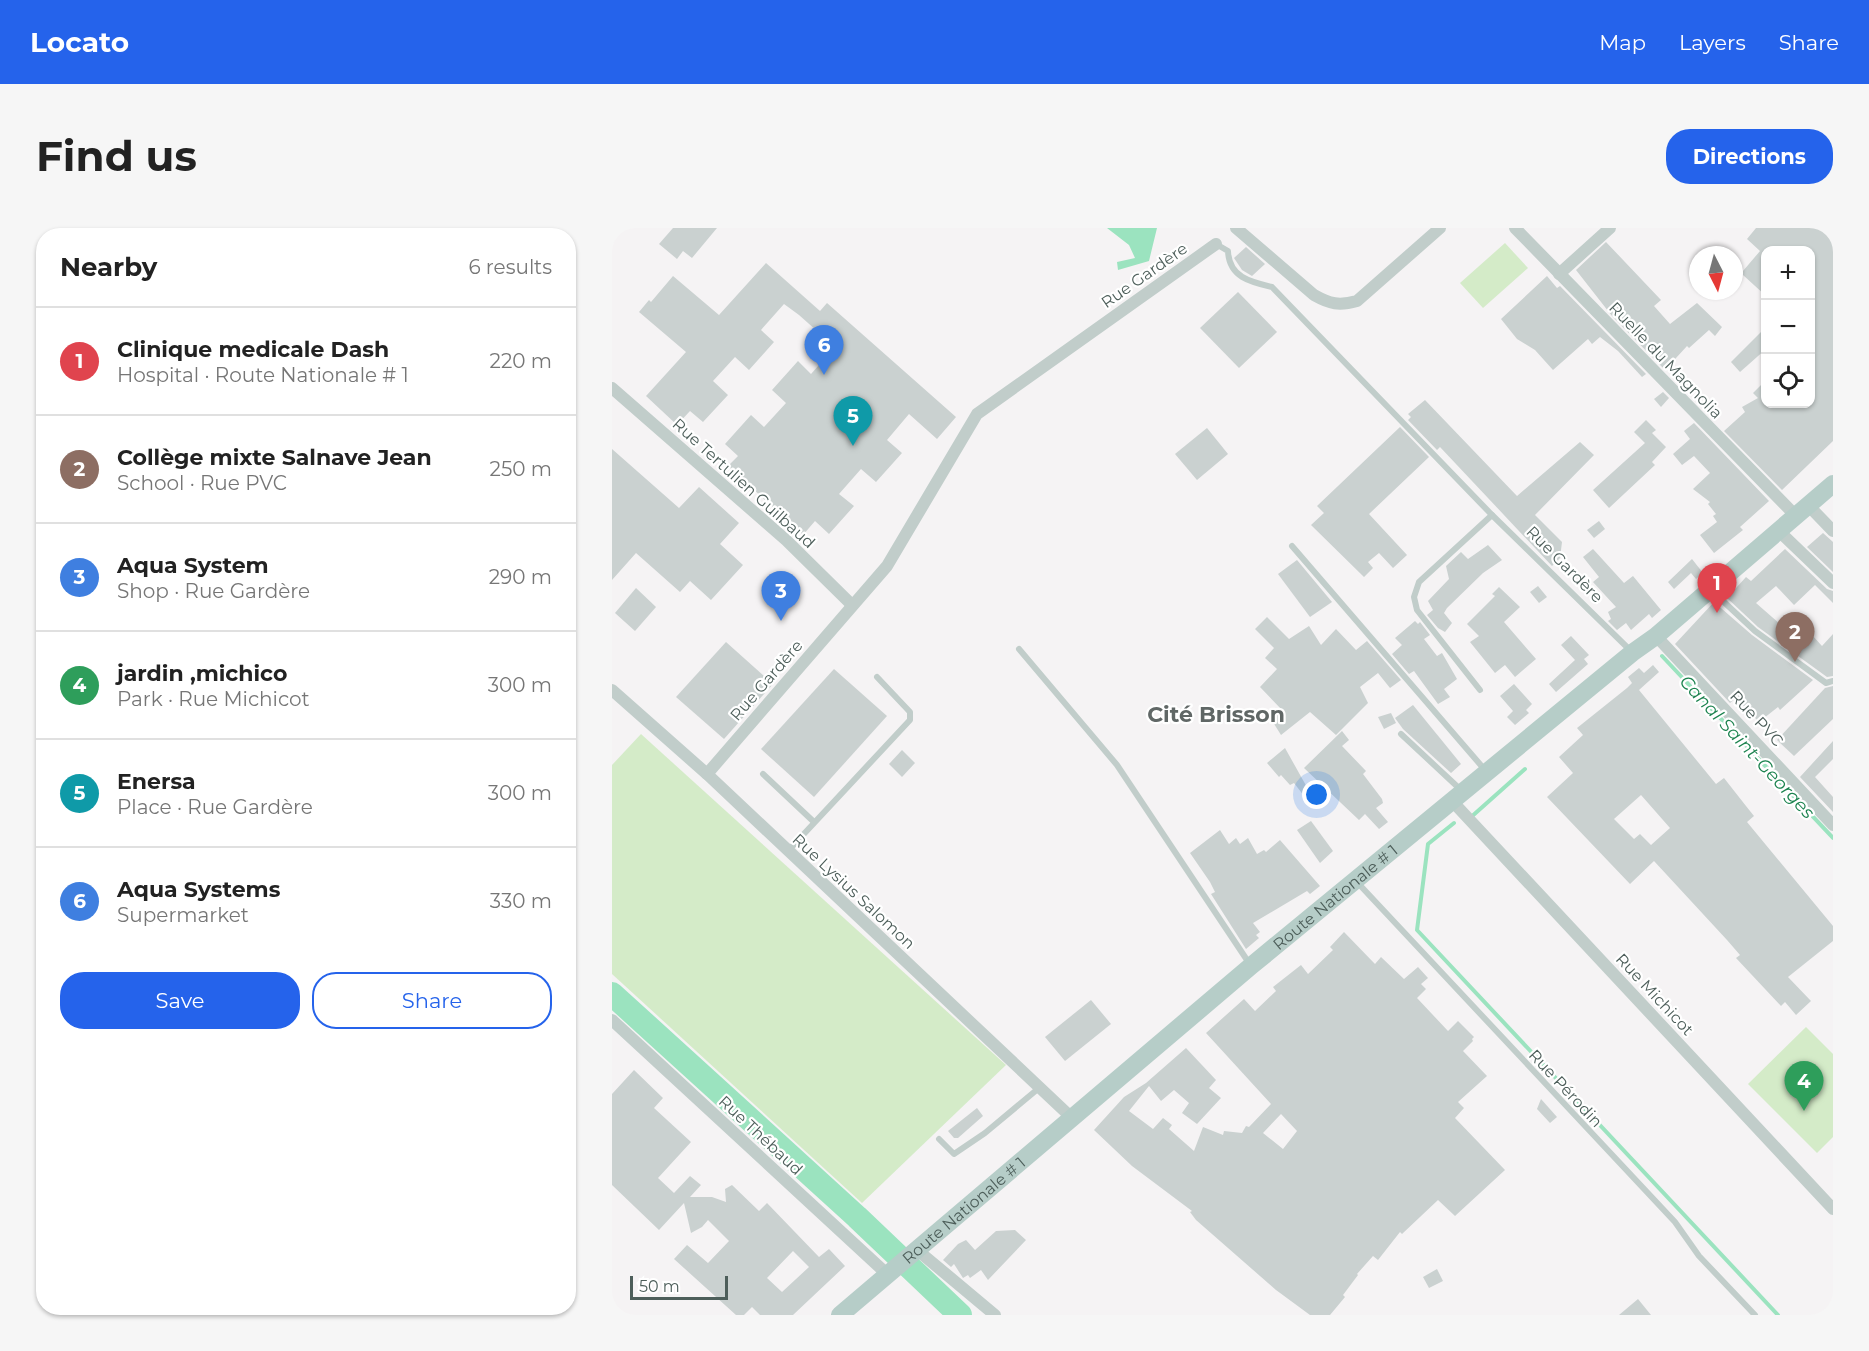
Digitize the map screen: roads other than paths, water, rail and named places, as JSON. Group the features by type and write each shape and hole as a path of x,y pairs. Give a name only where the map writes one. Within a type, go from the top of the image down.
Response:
{"main road":[{"name":"Route Nationale # 1","path":"840,1315 1251,966 1488,774 1632,653 1656,636 1780,532 1833,484"}],"street":[{"path":"1236,228 1314,295 1328,303 1342,306 1357,301 1440,228"},
{"name":"Ruelle du Magnolia","path":"1515,228 1558,274 1802,510 1833,531"},
{"path":"1558,274 1610,228"},
{"name":"Rue Gardère","path":"707,774 887,566 977,414 1216,244"},
{"name":"Rue Tertulien Guilbaud","path":"612,387 786,540 852,605"},
{"path":"1780,532 1833,583"},
{"name":"Rue PVC","path":"1656,636 1833,825"},
{"name":"Rue Lysius Salomon","path":"612,690 707,774 1072,1118"},
{"name":"Rue Michicot","path":"1458,797 1833,1209"},
{"name":"Rue Thébaud","path":"614,1025 888,1275"},
{"path":"911,1254 995,1315"}],"lane":[{"name":"Rue Gardère","path":"1216,244 1228,251 1228,263 1245,281 1272,287 1492,515 1632,653"},
{"path":"1480,690 1417,610 1414,597 1419,582 1492,515"},
{"path":"1292,546 1488,774"},
{"path":"1711,590 1755,631 1826,683 1833,681"},
{"path":"1019,650 1117,765 1251,966"},
{"path":"788,851 910,720 910,712 877,677"},
{"path":"1401,734 1458,797"},
{"path":"763,774 814,822"},
{"name":"Rue Pérodin","path":"1356,881 1675,1222 1699,1256 1755,1315"},
{"path":"939,1139 954,1154 985,1133 1039,1088"}],"waterway":[{"name":"Canal Saint-Georges","path":"1662,656 1833,838"},
{"path":"1470,818 1525,769"},
{"path":"1454,823 1428,844 1417,930 1778,1315"},
{"path":"612,994 857,1217 960,1315"}],"place":[{"name":"Aqua Systems","path":"824,375"},
{"name":"Enersa","path":"853,446"},
{"name":"Clinique medicale Dash","path":"1717,613"},
{"name":"Aqua System","path":"781,621"},
{"name":"Collège mixte Salnave Jean","path":"1795,662"},
{"name":"jardin ,michico","path":"1804,1111"}],"district":[{"name":"Cité Brisson","path":"1216,714"}]}
